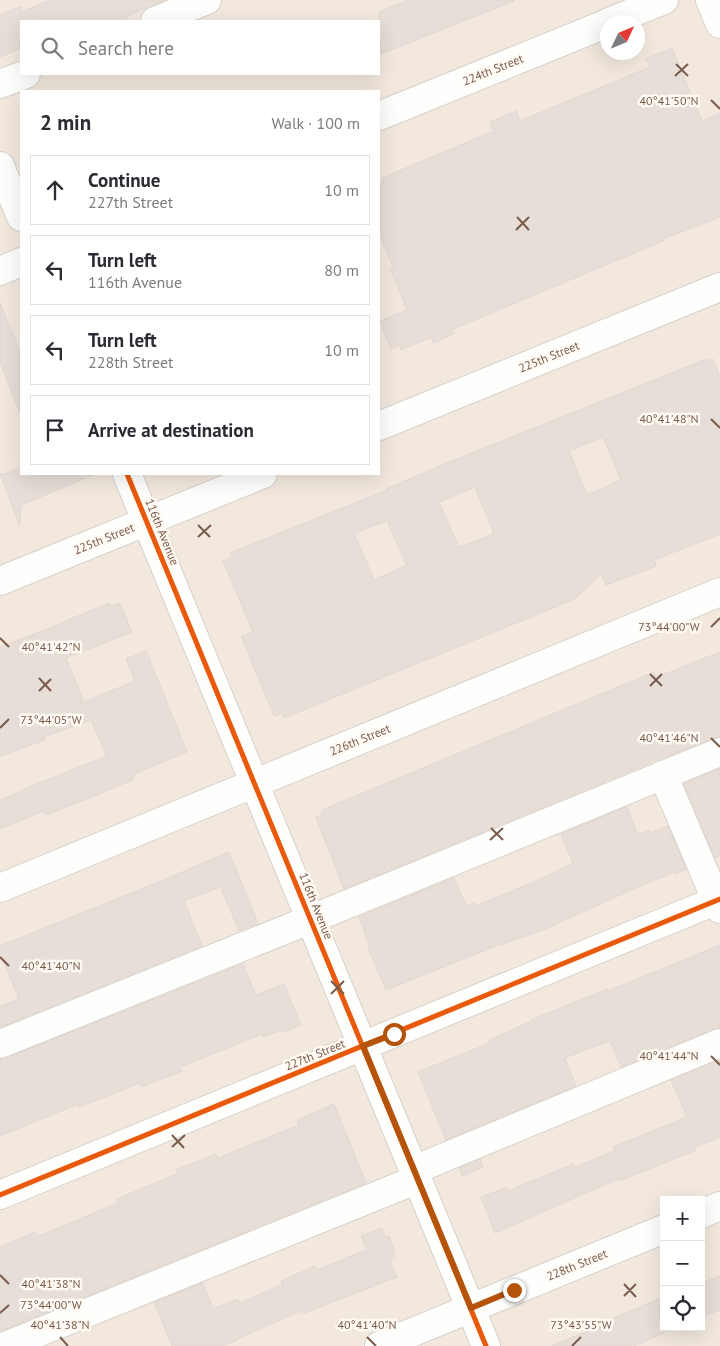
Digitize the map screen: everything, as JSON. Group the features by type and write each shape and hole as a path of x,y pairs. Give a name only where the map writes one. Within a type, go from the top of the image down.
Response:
{"street":[{"path":"157,20 207,0"},
{"name":"224th Street","path":"627,15 664,0"},
{"path":"710,0 720,24"},
{"name":"224th Street","path":"380,116 600,26"},
{"path":"0,84 23,75"},
{"path":"0,166 20,215"},
{"path":"0,271 20,262"},
{"name":"225th Street","path":"380,426 720,287"},
{"name":"116th Avenue","path":"127,475 486,1346"},
{"name":"225th Street","path":"0,581 261,475"},
{"name":"226th Street","path":"0,888 720,592"},
{"path":"0,1044 720,752"},
{"path":"663,775 719,903"},
{"name":"227th Street","path":"0,1195 719,903"},
{"path":"5,1346 416,1174 720,1043"},
{"path":"705,1212 720,1206"},
{"name":"228th Street","path":"378,1346 660,1231"}],"shaded area":[{"path":"0,0 720,0 720,1346 0,1346"}],"building":[{"path":"51,0 165,0 127,16 129,20 20,20 20,48 0,57 0,15 21,6 21,12"},
{"path":"408,0 514,0 380,55 379,12"},
{"path":"672,48 702,121 720,113 720,217 663,239 663,241 451,330 453,334 434,343 431,337 401,350 400,345 391,349 380,321 407,310 390,268 393,267 380,235 380,182 383,181 382,178 494,131 490,122 516,111 520,121 650,67 646,59"},
{"path":"0,303 20,352 20,413 0,362"},
{"path":"706,359 707,362 713,359 720,377 720,534 654,560 656,566 606,585 601,574 575,599 284,718 282,713 274,716 241,636 253,632 223,561 232,557 230,553 387,490 457,459","holes":["603,437 621,480 587,495 569,451","475,487 494,534 459,547 439,502","387,521 407,565 374,580 354,533"]},
{"path":"20,467 20,475 93,475 21,505 20,526 0,474 5,474"},
{"path":"110,603 111,606 120,603 132,632 66,658 84,702 135,681 126,659 146,651 187,752 132,775 134,779 97,795 46,815 44,811 0,829 0,800 107,756 91,720 43,737 45,740 0,756 0,647"},
{"path":"720,652 720,737 657,760 344,889 316,817 323,814 322,810 654,672 655,677 665,674"},
{"path":"720,769 720,855 715,858 684,784"},
{"path":"627,807 638,835 650,830 651,833 668,826 686,869 631,890 545,929 501,944 386,990 368,948 370,947 359,917 454,878 466,906 474,903 475,906 541,879 573,863 561,834"},
{"path":"229,852 258,923 239,931 221,887 184,901 202,946 0,1027 0,1006 19,999 0,953 0,946"},
{"path":"720,945 720,1028 621,1067 610,1041 587,1049 565,1058 576,1086 446,1140 418,1072 490,1043 489,1040 531,1020"},
{"path":"243,964 256,995 284,984 301,1025 284,1032 283,1030 263,1037 262,1034 180,1067 182,1071 141,1087 140,1083 79,1107 78,1104 0,1136 0,1059"},
{"path":"720,1060 720,1137 695,1147 696,1150 619,1181 618,1179 495,1233 481,1197 506,1188 508,1191 573,1164 574,1168 614,1151 613,1147 687,1117 671,1080"},
{"path":"334,1104 366,1183 0,1331 0,1247 35,1232 37,1237 118,1203 117,1199 177,1174 176,1170 216,1154 218,1158 299,1125 297,1120"},
{"path":"480,1159 483,1167 462,1176 459,1168"},
{"path":"381,1228 385,1237 389,1236 395,1253 395,1258 390,1260 397,1277 304,1313 303,1310 224,1346 172,1346 154,1302 203,1283 213,1309 238,1299 240,1303 283,1284 281,1281 315,1266 316,1270 367,1250 361,1236"},
{"path":"720,1276 720,1310 705,1316 705,1286 705,1282"},
{"path":"660,1299 660,1331 664,1331 664,1333 634,1346 552,1346 590,1330 589,1328"}],"cycle path":[{"path":"127,475 486,1346"},
{"path":"0,1195 720,899"}],"route":[{"path":"394,1034 363,1046 471,1308 514,1290"}]}
